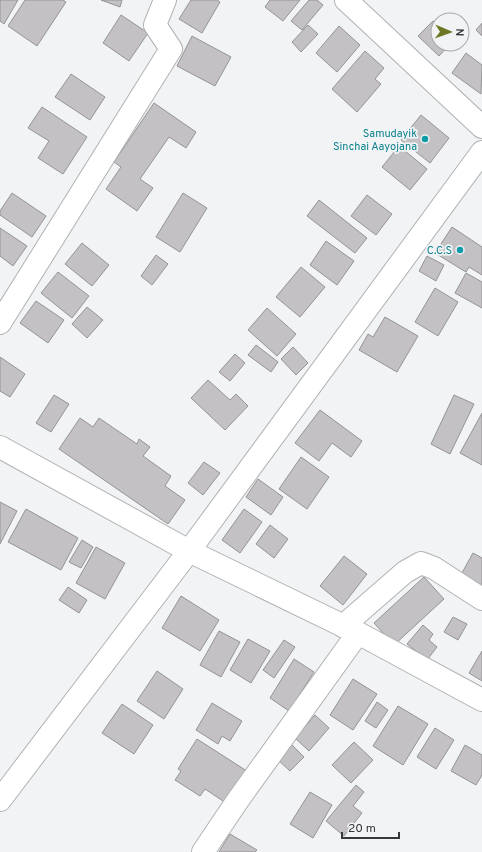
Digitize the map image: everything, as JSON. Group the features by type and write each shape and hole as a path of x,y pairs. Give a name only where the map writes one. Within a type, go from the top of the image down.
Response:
{"street":[{"path":"0,324 171,49 155,25 165,0"},
{"path":"346,0 482,127"},
{"path":"0,800 189,551 482,152"},
{"path":"0,447 189,551 351,630 482,700"},
{"path":"204,852 351,630 405,572 421,563 434,568 482,598"}],"building":[{"path":"0,0 18,0 4,24 0,21"},
{"path":"25,0 63,0 66,2 37,46 8,26"},
{"path":"101,0 122,0 120,7"},
{"path":"191,0 217,0 220,2 202,33 179,19"},
{"path":"270,0 300,0 283,21 265,7"},
{"path":"309,0 317,0 323,5 302,30 291,21"},
{"path":"121,15 148,33 129,61 103,43"},
{"path":"482,23 482,36 476,30"},
{"path":"430,24 430,47 418,36"},
{"path":"308,25 318,34 301,52 292,42"},
{"path":"339,26 360,45 337,72 316,53"},
{"path":"192,36 231,57 215,86 177,66"},
{"path":"365,51 384,68 375,79 381,84 357,112 332,89"},
{"path":"435,52 443,52 439,56"},
{"path":"466,53 482,65 481,94 452,73"},
{"path":"71,74 105,97 90,120 55,97"},
{"path":"154,103 196,132 186,148 169,137 140,179 153,188 137,211 106,189 121,167 114,162"},
{"path":"42,107 87,137 63,174 38,158 49,141 28,128"},
{"name":"Samudayik Sinchai Aayojana","path":"421,115 449,138 430,163 401,140"},
{"path":"399,146 427,169 410,190 382,167"},
{"path":"12,193 46,216 32,237 0,215 0,211"},
{"path":"183,193 207,208 180,252 156,237"},
{"path":"367,195 392,214 376,235 351,216"},
{"path":"319,200 367,238 355,253 307,216"},
{"name":"C.C.S","path":"452,227 482,247 482,275 469,267 466,272 435,253"},
{"path":"0,228 27,246 13,266 0,256"},
{"path":"326,241 354,261 337,285 310,265"},
{"path":"82,243 109,265 92,286 65,264"},
{"path":"156,255 168,264 152,285 141,276"},
{"path":"427,256 444,265 436,281 419,271"},
{"path":"301,267 325,287 300,317 276,297"},
{"path":"58,272 89,296 72,318 41,293"},
{"path":"466,273 482,282 482,308 455,293"},
{"path":"435,288 458,302 438,336 415,322"},
{"path":"36,301 64,320 48,343 20,323"},
{"path":"87,307 103,320 87,338 72,324"},
{"path":"267,308 296,334 277,356 248,330"},
{"path":"385,317 418,336 397,372 359,350 368,334 373,337"},
{"path":"256,345 278,362 271,372 248,355"},
{"path":"293,347 308,363 296,375 281,359"},
{"path":"235,354 245,363 230,381 219,372"},
{"path":"0,357 25,374 10,397 0,391"},
{"path":"208,380 230,400 236,394 248,406 225,430 191,398"},
{"path":"54,395 69,404 51,432 36,423"},
{"path":"454,395 474,404 450,454 431,444"},
{"path":"320,410 362,441 351,457 332,443 319,461 295,443"},
{"path":"482,413 482,465 460,453"},
{"path":"80,418 93,427 99,418 137,444 139,439 150,447 143,456 171,476 165,486 185,500 168,524 59,449"},
{"path":"301,457 329,477 307,509 279,489"},
{"path":"204,462 220,473 203,495 188,483"},
{"path":"258,479 283,497 271,515 246,497"},
{"path":"0,502 17,511 0,544"},
{"path":"26,509 78,538 61,570 8,542"},
{"path":"244,509 262,522 240,553 222,540"},
{"path":"270,525 288,539 274,558 256,544"},
{"path":"82,540 93,547 81,568 69,562"},
{"path":"96,547 125,563 105,599 76,583"},
{"path":"473,553 482,558 482,583 478,591 458,580"},
{"path":"344,556 367,574 343,605 320,586"},
{"path":"424,577 444,599 394,645 374,623"},
{"path":"68,587 87,600 79,613 59,600"},
{"path":"181,596 219,620 200,651 162,628"},
{"path":"453,617 467,624 458,640 444,632"},
{"path":"423,625 433,634 429,640 437,647 427,660 407,644"},
{"path":"219,631 240,642 221,677 200,665"},
{"path":"248,639 270,651 251,683 230,670"},
{"path":"284,640 295,647 274,678 263,670"},
{"path":"482,651 482,681 469,673"},
{"path":"294,659 314,672 289,711 270,698"},
{"path":"157,671 183,689 164,719 137,701"},
{"path":"353,679 377,694 353,730 330,715"},
{"path":"377,702 388,710 376,728 365,721"},
{"path":"212,703 242,721 230,741 222,736 218,744 196,730"},
{"path":"122,704 153,725 134,754 102,733"},
{"path":"398,706 428,724 403,765 373,746"},
{"path":"315,715 329,728 309,751 295,738"},
{"path":"435,728 454,740 436,769 417,757"},
{"path":"197,739 250,773 229,805 205,789 200,796 175,780 181,771 178,769"},
{"path":"354,742 373,760 351,783 332,765"},
{"path":"290,743 304,757 290,771 276,758"},
{"path":"465,745 482,755 482,775 476,785 451,771"},
{"path":"356,785 364,792 353,806 362,813 344,836 326,821"},
{"path":"310,792 332,805 313,838 290,824"},
{"path":"230,834 257,850 255,852 219,852"}],"place":[{"name":"Samudayik Sinchai Aayojana","path":"425,139"},
{"name":"C.C.S","path":"460,250"}]}
